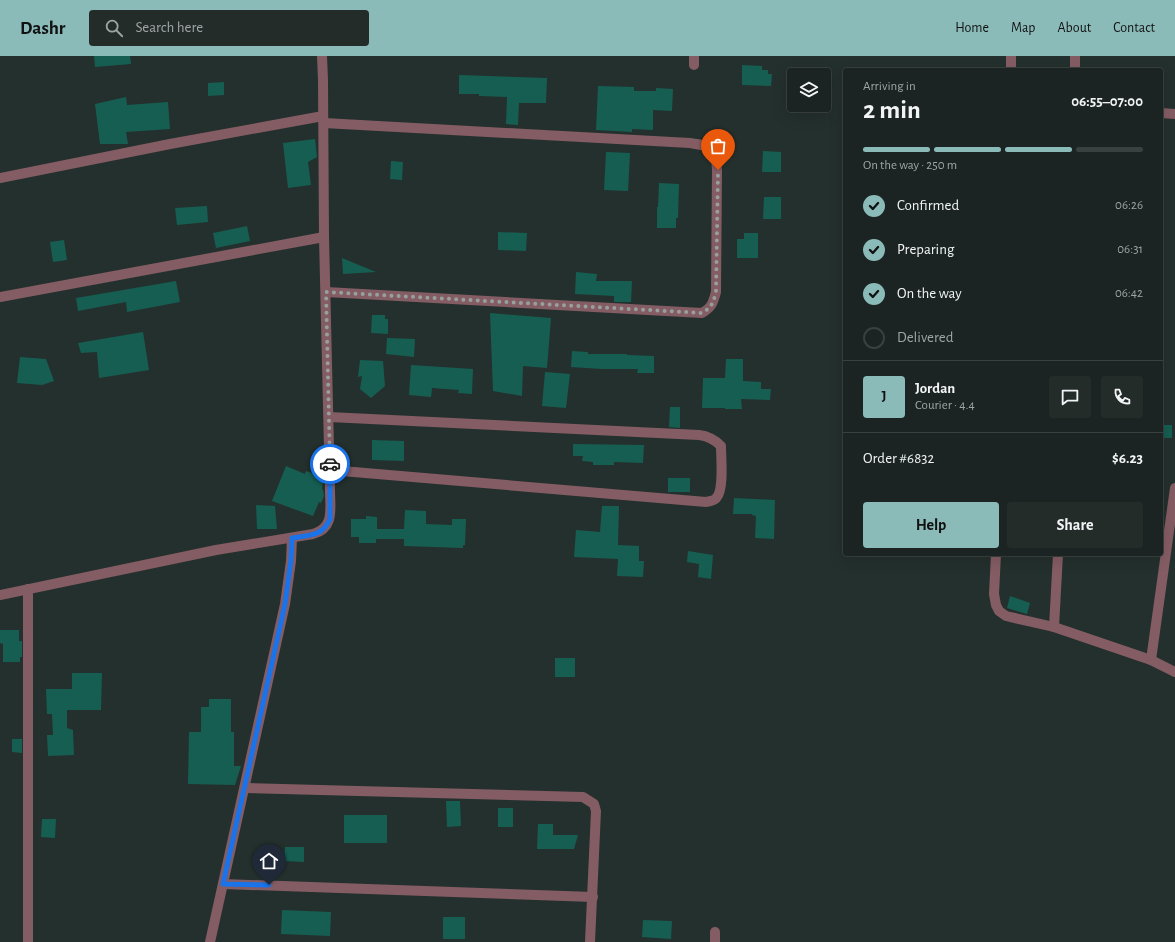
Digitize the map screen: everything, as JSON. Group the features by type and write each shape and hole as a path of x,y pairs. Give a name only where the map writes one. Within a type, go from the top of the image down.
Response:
{"street":[{"path":"0,595 216,550 292,538 320,532 327,526 330,519 330,470 324,237 322,56"},
{"path":"1011,56 1011,68"},
{"path":"1075,56 1075,68"},
{"path":"1163,113 1175,114"},
{"path":"0,178 170,144 323,119 690,143 705,145 714,151 718,170 716,292 714,302 702,313 326,292"},
{"path":"0,297 324,237"},
{"path":"329,417 699,434 708,436 720,446 721,490 718,497 714,500 706,502 330,470"},
{"path":"1151,660 1175,488"},
{"path":"210,942 285,604 291,560 292,538"},
{"path":"996,556 994,594 996,605 1006,616 1054,627 1151,660 1175,672"},
{"path":"1054,627 1058,556"},
{"path":"28,589 28,942"},
{"path":"244,788 583,797 594,804 596,811 590,942"},
{"path":"223,884 592,897"}],"building":[{"path":"94,56 130,56 131,64 95,67"},
{"path":"742,65 762,66 762,70 768,70 768,74 772,74 771,86 742,85"},
{"path":"459,75 547,78 546,103 519,103 518,125 506,124 507,97 479,96 479,94 459,94"},
{"path":"224,82 224,95 208,96 208,83"},
{"path":"598,86 634,87 634,91 656,91 656,88 673,89 672,111 653,110 653,130 632,129 632,132 596,130"},
{"path":"126,97 127,105 168,102 170,129 126,132 128,144 100,144 95,104"},
{"path":"315,139 317,157 308,162 311,185 288,188 283,143"},
{"path":"763,151 781,152 781,172 762,172"},
{"path":"606,152 630,153 628,191 604,190"},
{"path":"391,161 403,162 402,180 390,179"},
{"path":"659,183 679,184 678,218 676,218 676,228 657,228"},
{"path":"764,197 781,197 781,219 763,219"},
{"path":"207,206 208,222 177,225 175,208"},
{"path":"247,226 250,241 216,248 213,233"},
{"path":"498,232 527,233 526,251 498,250"},
{"path":"744,233 758,233 758,258 737,258 737,239 744,239"},
{"path":"64,240 67,260 53,262 50,242"},
{"path":"342,258 376,272 343,274"},
{"path":"576,272 597,274 596,281 632,281 631,302 614,302 614,296 575,294"},
{"path":"176,281 180,302 127,312 126,302 78,311 76,298"},
{"path":"490,313 551,318 547,368 523,366 522,396 493,391"},
{"path":"372,315 385,315 385,319 388,319 388,334 371,333"},
{"path":"143,332 149,370 99,378 97,352 81,353 78,343"},
{"path":"387,338 415,339 414,357 386,354"},
{"path":"572,351 588,352 588,354 654,356 654,373 637,373 638,369 571,367"},
{"path":"20,357 46,359 54,381 42,385 17,383"},
{"path":"726,359 743,359 743,381 761,382 761,389 771,389 770,400 741,399 742,409 702,408 703,378 725,378"},
{"path":"360,360 383,361 385,386 371,398 360,389 362,376 358,377"},
{"path":"411,365 473,369 472,394 458,393 459,390 432,388 431,397 409,395"},
{"path":"545,372 570,374 566,408 542,406"},
{"path":"670,407 680,407 680,428 669,427"},
{"path":"1163,425 1172,425 1172,438 1163,438"},
{"path":"372,440 404,441 404,461 372,460"},
{"path":"573,444 644,445 643,463 614,462 614,465 593,465 593,462 582,461 583,456 573,456"},
{"path":"286,466 305,474 306,471 318,475 318,479 323,481 322,489 324,496 321,503 319,502 313,516 272,501"},
{"path":"668,478 690,478 690,492 668,492"},
{"path":"734,498 775,500 774,539 755,538 756,516 752,514 733,514"},
{"path":"256,505 275,506 277,529 257,529"},
{"path":"602,506 619,506 618,545 639,546 639,561 644,561 643,577 617,576 618,559 574,557 576,530 600,532"},
{"path":"405,510 426,511 426,524 452,525 452,519 466,519 465,545 463,545 463,548 404,546 404,539 376,539 376,543 359,543 359,537 351,537 351,519 366,519 366,516 377,517 377,529 404,529"},
{"path":"688,551 713,555 711,579 698,577 699,564 687,562"},
{"path":"1010,596 1030,603 1027,614 1007,608"},
{"path":"0,630 19,630 19,641 22,641 22,657 20,657 20,662 3,662 3,644 0,643"},
{"path":"555,658 575,658 575,677 555,677"},
{"path":"72,673 102,673 101,710 67,710 67,728 73,730 74,755 48,756 47,735 53,735 52,714 47,714 46,689 72,689"},
{"path":"209,699 231,699 231,732 234,732 234,766 241,766 235,785 188,784 189,732 201,732 201,707 209,707"},
{"path":"12,739 22,739 22,753 12,752"},
{"path":"446,801 460,801 461,826 447,827"},
{"path":"498,808 513,808 513,827 498,827"},
{"path":"344,815 387,815 387,843 344,843"},
{"path":"42,819 56,819 55,838 41,837"},
{"path":"538,824 553,824 553,835 578,835 574,849 537,849"},
{"path":"285,847 304,847 304,862 284,861"},
{"path":"282,910 331,912 330,936 281,934"},
{"path":"443,917 465,917 465,939 443,939"},
{"path":"643,920 672,921 671,939 642,937"}],"way so far":[{"path":"330,464 326,292 702,313 714,302 716,292 718,170"}],"route":[{"path":"269,885 223,884 285,604 291,560 292,538 320,532 327,526 330,519 330,464"}]}
